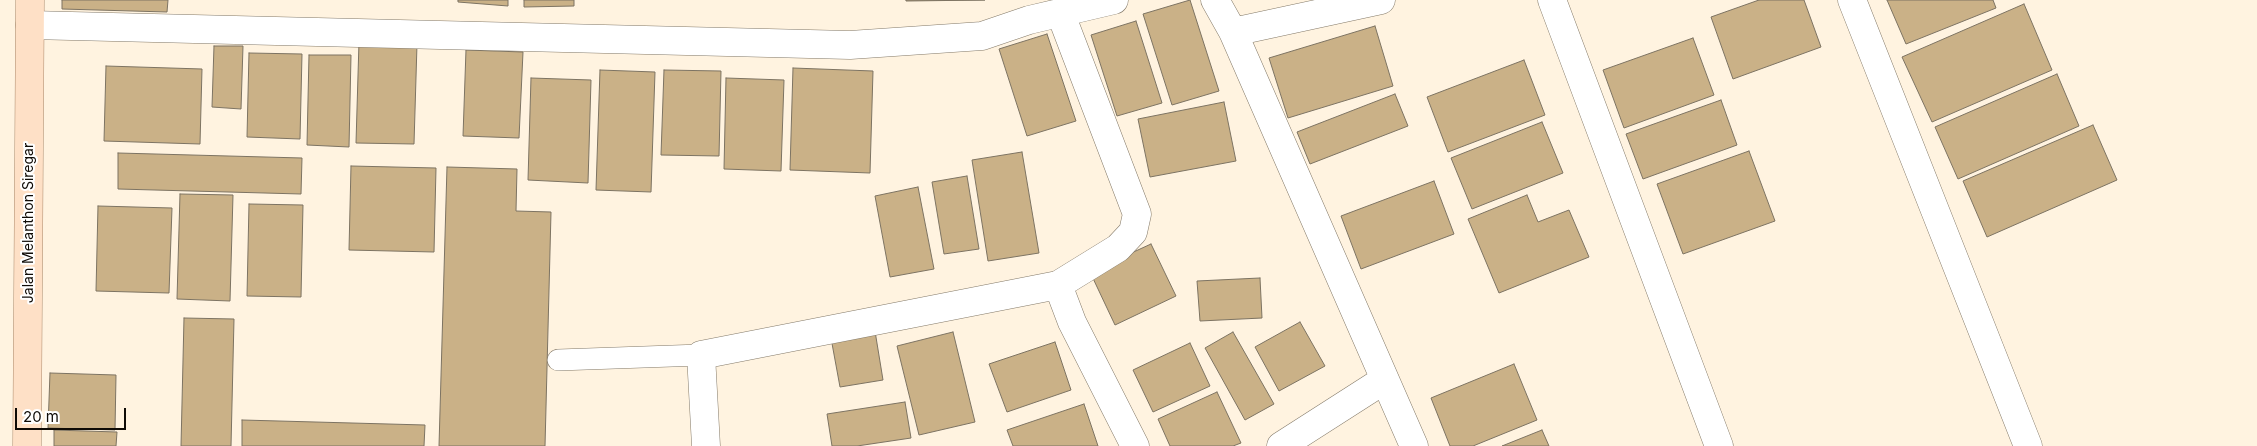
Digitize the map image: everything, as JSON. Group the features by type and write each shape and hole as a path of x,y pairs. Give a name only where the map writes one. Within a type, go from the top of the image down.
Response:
{"main road":[{"name":"Jalan Melanthon Siregar","path":"27,446 30,13"}],"street":[{"path":"30,13 850,45 982,36 1060,12 1114,0"},
{"path":"1215,0 1233,32 1414,446"},
{"path":"1233,32 1381,0"},
{"path":"1552,0 1719,446"},
{"path":"1852,0 2028,446"},
{"path":"706,446 701,355 1058,285 1118,248 1133,232 1137,214 1060,12"},
{"path":"1058,285 1072,322 1135,446"},
{"path":"1281,446 1384,380"}],"lane":[{"path":"558,360 701,355"}],"building":[{"path":"62,0 168,0 167,12 62,9"},
{"path":"458,0 508,0 508,6 458,2"},
{"path":"524,0 574,0 574,6 524,7"},
{"path":"906,0 985,0 906,1"},
{"path":"1190,0 1219,91 1172,105 1143,14"},
{"path":"1759,0 1804,0 1821,47 1733,79 1711,17"},
{"path":"1887,0 1993,0 1996,8 1906,44"},
{"path":"2024,4 2052,70 1932,122 1902,57"},
{"path":"1136,21 1162,103 1117,116 1091,35"},
{"path":"1375,26 1393,86 1288,118 1269,58"},
{"path":"1047,34 1076,121 1027,136 999,49"},
{"path":"1693,38 1714,95 1624,128 1603,70"},
{"path":"359,42 417,44 414,144 356,143"},
{"path":"214,46 243,46 241,109 212,107"},
{"path":"466,50 523,52 519,138 463,136"},
{"path":"249,53 302,54 300,139 247,137"},
{"path":"309,55 351,55 349,147 307,145"},
{"path":"1524,60 1545,115 1448,152 1427,97"},
{"path":"106,66 202,69 200,144 104,141"},
{"path":"793,68 873,71 870,173 790,170"},
{"path":"600,70 655,72 651,192 596,190"},
{"path":"664,70 721,71 719,156 661,155"},
{"path":"2057,74 2079,126 1958,179 1935,127"},
{"path":"531,78 591,80 588,183 528,180"},
{"path":"726,78 784,80 781,171 724,169"},
{"path":"1395,94 1408,126 1310,164 1297,132"},
{"path":"1721,100 1737,145 1643,179 1626,134"},
{"path":"1224,102 1236,161 1150,177 1138,119"},
{"path":"1542,122 1563,173 1472,209 1451,158"},
{"path":"2093,125 2117,180 1987,237 1963,181"},
{"path":"1749,151 1775,221 1683,254 1657,184"},
{"path":"1022,152 1039,253 988,261 972,160"},
{"path":"118,153 302,158 301,194 118,189"},
{"path":"351,166 436,168 434,252 349,250"},
{"path":"447,167 517,169 516,211 551,212 545,446 439,446"},
{"path":"967,176 979,249 944,254 932,182"},
{"path":"1434,181 1454,234 1361,269 1341,216"},
{"path":"918,187 934,269 890,277 875,196"},
{"path":"180,194 233,195 230,301 177,299"},
{"path":"1527,195 1538,222 1569,210 1589,257 1499,293 1468,219"},
{"path":"249,204 303,205 301,297 247,296"},
{"path":"98,206 172,208 169,293 96,291"},
{"path":"1151,244 1176,296 1115,325 1090,272"},
{"path":"1260,278 1262,318 1200,321 1197,281"},
{"path":"184,318 234,319 231,446 181,446"},
{"path":"1300,322 1325,366 1279,391 1255,347"},
{"path":"875,331 883,380 840,387 831,338"},
{"path":"953,332 975,422 919,435 897,346"},
{"path":"1233,332 1274,404 1245,420 1205,348"},
{"path":"1055,342 1071,390 1007,412 989,364"},
{"path":"1190,343 1210,386 1153,412 1133,370"},
{"path":"1514,364 1537,420 1473,446 1450,446 1431,398"},
{"path":"50,373 116,375 115,430 48,428"},
{"path":"1217,392 1241,443 1233,446 1170,446 1158,419"},
{"path":"905,402 911,438 857,446 832,446 827,414"},
{"path":"1084,404 1098,446 1013,446 1007,430"},
{"path":"242,420 425,425 424,446 242,446"},
{"path":"54,430 117,432 116,446 54,446"},
{"path":"1542,430 1549,446 1502,446"}]}
